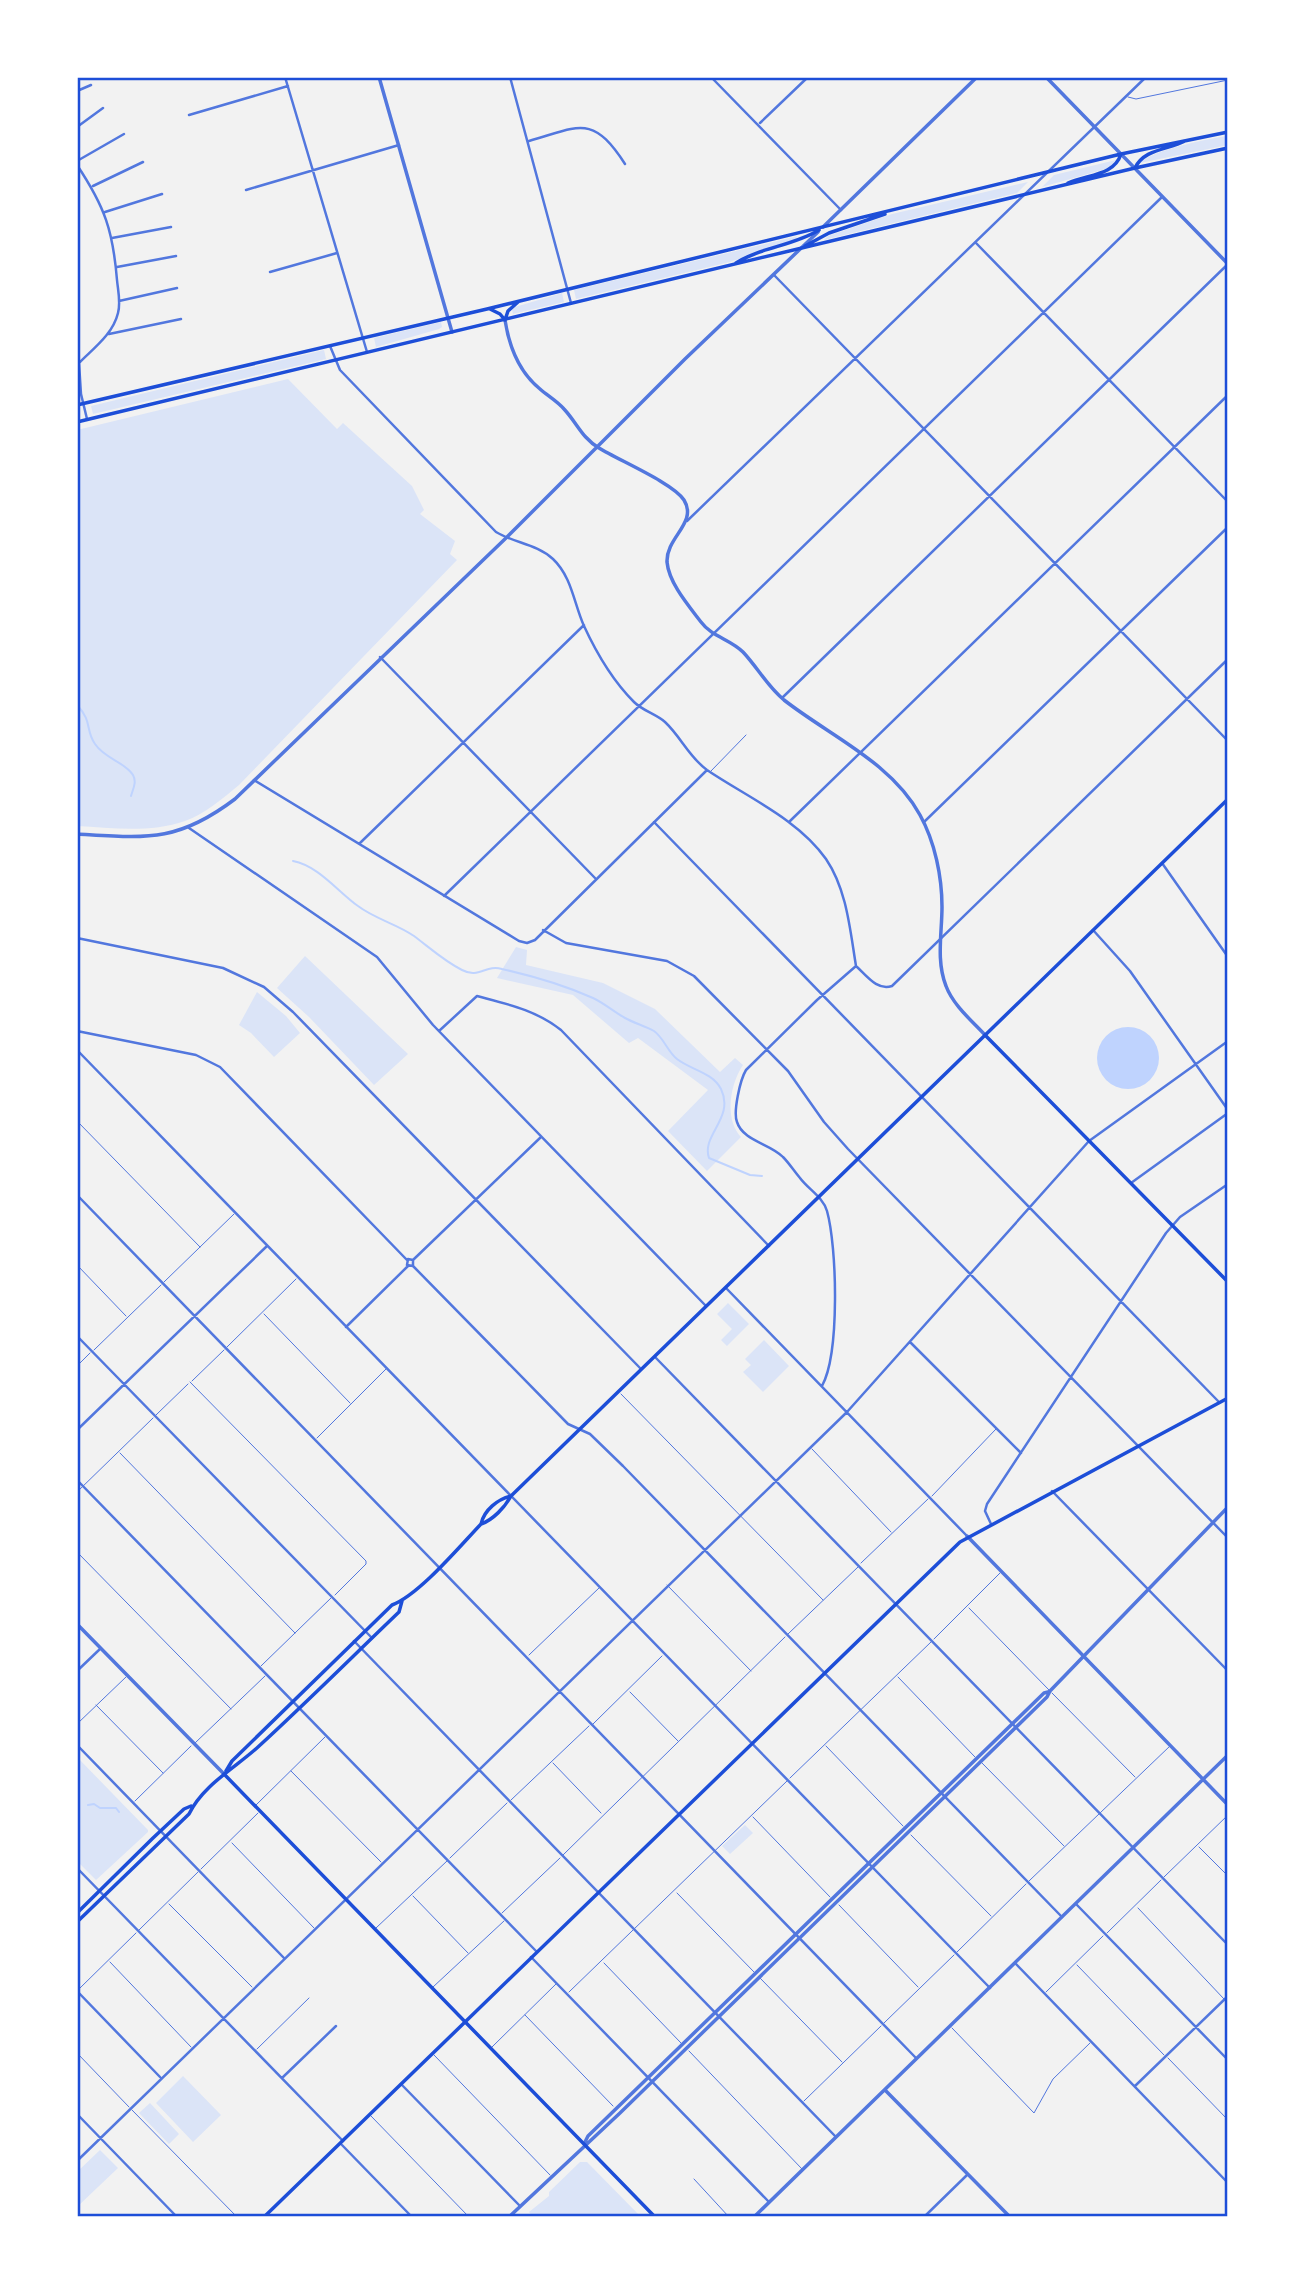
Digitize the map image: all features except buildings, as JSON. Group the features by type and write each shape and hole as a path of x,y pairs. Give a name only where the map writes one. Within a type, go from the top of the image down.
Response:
{"main road":[{"path":"77,405 487,309 1121,154 1228,132"},
{"path":"1135,169 1146,154 1173,148 1190,139"},
{"path":"77,422 1228,148"},
{"path":"1056,188 1083,176 1112,169 1121,154"},
{"path":"799,249 820,237 893,210"},
{"path":"731,266 748,257 805,239 824,227"},
{"path":"505,320 508,311 520,300"},
{"path":"487,309 500,314 505,320"},
{"path":"224,1774 232,1761 364,1631 391,1605 402,1601 440,1567 481,1524 488,1522 511,1496 1227,801"},
{"path":"985,1035 1228,1282"},
{"path":"264,2217 967,1536 1228,1398"},
{"path":"481,1524 482,1516 497,1502 511,1496"},
{"path":"77,1922 188,1814 193,1805 224,1774 300,1708 399,1612 402,1601"},
{"path":"224,1774 655,2217"},
{"path":"77,1913 160,1831 184,1809 193,1805"},
{"path":"128,1862 134,1867"}],"street":[{"path":"285,77 367,353"},
{"path":"379,77 452,332"},
{"path":"510,77 571,303"},
{"path":"711,77 841,210"},
{"path":"759,125 808,77"},
{"path":"77,834 155,836 189,828 215,814 254,780 506,538 978,77"},
{"path":"782,698 1228,264 1045,77"},
{"path":"985,1035 959,1007 946,987 941,961 942,897 939,875 924,822 901,788 860,753 782,698 763,680 743,652 712,634 702,624 673,582 668,567 670,545 687,522 1146,77"},
{"path":"77,91 91,85"},
{"path":"189,115 288,86"},
{"path":"77,127 103,108"},
{"path":"528,141 579,127 590,128 601,135 625,164"},
{"path":"87,419 78,362 108,334 118,314 119,301 112,238 105,212 77,163 124,134"},
{"path":"246,190 399,145"},
{"path":"92,187 143,162"},
{"path":"105,212 162,194"},
{"path":"444,896 1162,197"},
{"path":"112,238 171,227"},
{"path":"976,243 1228,502"},
{"path":"270,272 337,253"},
{"path":"116,267 176,256"},
{"path":"774,275 1228,741"},
{"path":"119,301 177,288"},
{"path":"108,334 181,319"},
{"path":"505,320 523,371 541,391 561,405 578,430 597,447 677,493 688,510 687,522"},
{"path":"330,345 340,370 496,532 541,550 555,561 568,580 584,625 609,668 639,706 666,723 689,753 708,770 788,823 817,848 832,870 840,889 856,966 878,986 889,987 1228,659"},
{"path":"788,823 1228,395"},
{"path":"924,822 1228,527"},
{"path":"359,844 584,625"},
{"path":"380,657 596,878"},
{"path":"254,780 519,941 527,943 535,940 708,770"},
{"path":"654,822 1220,1403"},
{"path":"189,828 377,957 439,1031 707,1307"},
{"path":"1162,863 1228,957"},
{"path":"543,930 566,943 658,959 677,965 694,976 788,1071 824,1122 858,1160 1228,1538"},
{"path":"1093,930 1130,971 1228,1111 1131,1183"},
{"path":"77,938 223,968 264,988 293,1012 642,1370"},
{"path":"822,1386 831,1357 836,1284 826,1210 782,1155 749,1136 737,1125 735,1116 742,1076 750,1065 856,966"},
{"path":"439,1031 477,996 531,1011 548,1019 769,1246"},
{"path":"77,1031 196,1055 219,1067 407,1260 408,1266"},
{"path":"77,2161 847,1412 1089,1141 1228,1041"},
{"path":"77,1050 990,1988"},
{"path":"407,1260 413,1260 541,1136"},
{"path":"991,1524 985,1511 987,1504 1172,1224 1228,1184"},
{"path":"77,1195 917,2059"},
{"path":"77,1430 267,1245"},
{"path":"413,1260 413,1266 568,1424 590,1434 1062,1917"},
{"path":"346,1327 408,1266 413,1266"},
{"path":"726,1288 1228,1805"},
{"path":"77,1336 372,1638"},
{"path":"910,1342 1021,1453"},
{"path":"655,1357 1228,1945"},
{"path":"77,1479 537,1951"},
{"path":"1052,1491 1228,1671"},
{"path":"834,1901 872,1868 1014,1725 1047,1697 1228,1507"},
{"path":"77,1623 224,1774"},
{"path":"354,1641 836,2137"},
{"path":"77,1671 101,1648"},
{"path":"77,1745 284,1958"},
{"path":"754,2217 1228,1755"},
{"path":"509,2217 799,1936 868,1863 907,1830"},
{"path":"77,1868 256,2050 412,2217"},
{"path":"1076,1903 1228,2060"},
{"path":"531,1957 769,2202"},
{"path":"1015,1963 1228,2183"},
{"path":"77,1991 161,2078"},
{"path":"1135,2086 1227,1998"},
{"path":"282,2078 336,2026"},
{"path":"401,2084 520,2206"},
{"path":"885,2090 1010,2217"},
{"path":"77,2114 177,2217"},
{"path":"924,2217 968,2174"}],"lane":[{"path":"1125,97 1136,99 1228,80"},
{"path":"708,770 746,735"},
{"path":"77,1122 200,1247"},
{"path":"77,1366 235,1212"},
{"path":"77,1265 127,1317"},
{"path":"77,1492 298,1278"},
{"path":"263,1313 350,1404"},
{"path":"316,1440 387,1369"},
{"path":"190,1382 366,1561 366,1564 260,1667"},
{"path":"619,1392 823,1601"},
{"path":"501,1914 892,1533 937,1493 996,1429"},
{"path":"810,1448 892,1533"},
{"path":"119,1451 296,1633"},
{"path":"77,1552 231,1709"},
{"path":"568,1994 1002,1572"},
{"path":"667,1585 751,1671"},
{"path":"528,1657 600,1588"},
{"path":"968,1606 1136,1778"},
{"path":"375,1929 664,1654"},
{"path":"133,1803 267,1674"},
{"path":"77,1724 128,1675"},
{"path":"896,1676 1065,1848"},
{"path":"628,1690 679,1741"},
{"path":"96,1705 163,1773"},
{"path":"254,1806 326,1735"},
{"path":"824,1745 992,1918"},
{"path":"803,2103 1171,1745"},
{"path":"551,1762 603,1815"},
{"path":"291,1770 382,1864"},
{"path":"77,1991 231,1842 259,1811"},
{"path":"752,1815 919,1988"},
{"path":"1045,1993 1228,1815"},
{"path":"231,1842 314,1929"},
{"path":"1198,1845 1228,1876"},
{"path":"675,1891 843,2063"},
{"path":"411,1894 469,1954"},
{"path":"168,1902 253,1988"},
{"path":"1136,1907 1227,1998"},
{"path":"432,1988 505,1919"},
{"path":"108,1960 192,2048"},
{"path":"602,1961 803,2169"},
{"path":"1075,1964 1228,2120"},
{"path":"490,2049 557,1983"},
{"path":"256,2050 309,1998"},
{"path":"525,2015 618,2111"},
{"path":"950,2026 1034,2113 1053,2079 1092,2041"},
{"path":"77,2053 237,2217"},
{"path":"433,2053 551,2176"},
{"path":"369,2115 470,2217"},
{"path":"694,2179 729,2217"}],"shaded area":[{"path":"1228,136 1228,145 1140,163 1167,150"},
{"path":"1116,160 1109,168 1042,187 1054,175"},
{"path":"1028,182 1017,193 824,240 828,236 892,214"},
{"path":"798,236 794,240 730,262 576,299 574,290"},
{"path":"562,293 564,302 513,314 515,307"},
{"path":"441,322 442,327 439,329 376,347 374,338"},
{"path":"324,350 326,359 93,414 91,406"},
{"path":"288,379 337,429 343,423 412,486 424,510 420,514 455,541 450,554 457,560 239,785 214,805 185,821 159,827 131,829 77,826 77,430"},
{"path":"516,947 527,950 526,965 603,983 655,1009 720,1072 735,1058 743,1065 732,1091 731,1111 732,1121 741,1137 707,1171 668,1131 708,1090 638,1038 629,1043 573,995 497,978"},
{"path":"305,956 408,1054 374,1085 309,1017 277,988"},
{"path":"257,992 286,1016 300,1033 274,1057 251,1033 239,1025"},
{"path":"728,1303 749,1324 727,1346 721,1340 732,1329 717,1314"},
{"path":"764,1340 789,1366 763,1392 743,1372 751,1365 745,1359"},
{"path":"77,1757 148,1830 96,1880 77,1861"},
{"path":"745,1825 753,1833 730,1854 722,1846"},
{"path":"183,2076 221,2115 193,2142 156,2103"},
{"path":"150,2103 179,2134 169,2144 139,2113"},
{"path":"100,2150 118,2168 77,2207 77,2172"},
{"path":"580,2162 587,2162 641,2217 533,2217 529,2212 549,2196 549,2192"}],"water":[{"path":"1128,1027 1150,1036 1159,1058 1150,1080 1128,1089 1106,1080 1097,1058 1106,1036"}],"waterway":[{"path":"77,705 85,716 95,744 133,775 135,783 131,796"},
{"path":"293,861 311,868 365,911 414,936 462,970 473,973 496,968 548,981 593,998 625,1018 654,1031 677,1059 707,1075 721,1089 724,1109 709,1142 709,1158 750,1175 762,1176"},
{"path":"88,1805 116,1808 119,1812"}]}
